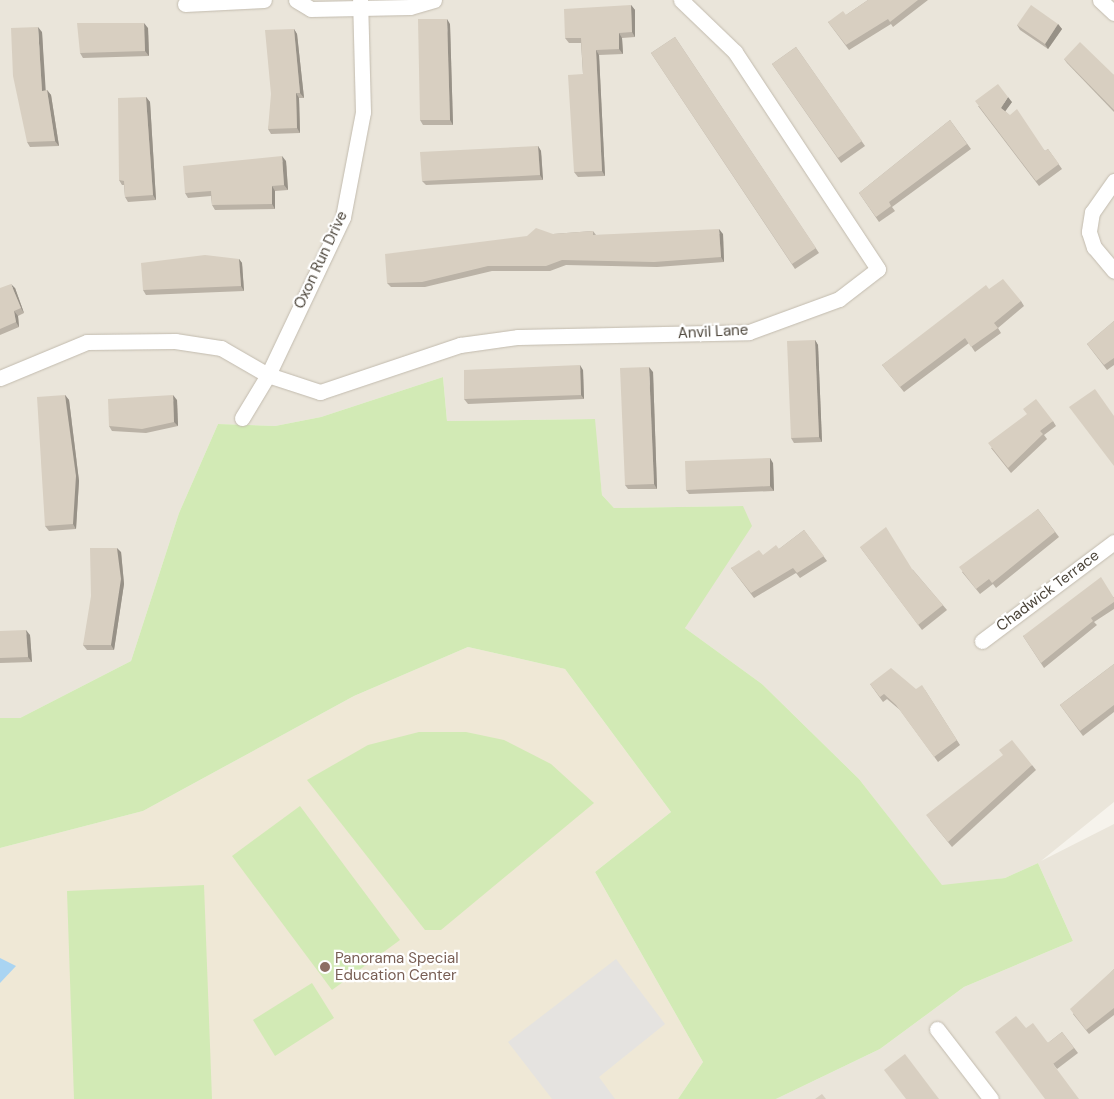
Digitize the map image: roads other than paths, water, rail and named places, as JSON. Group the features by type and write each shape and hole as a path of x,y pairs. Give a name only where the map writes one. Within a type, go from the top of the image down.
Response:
{"street":[{"path":"185,4 264,0"},
{"path":"296,0 311,9 360,4 410,7 434,0"},
{"name":"Anvil Lane","path":"268,375 320,392 460,345 518,337 748,332 839,299 878,269 735,52 681,0"},
{"path":"1100,0 1114,13"},
{"name":"Oxon Run Drive","path":"242,418 268,375 343,217 357,165 363,112 360,4"},
{"path":"1114,182 1092,212 1089,232 1094,247 1114,271"},
{"path":"0,378 87,342 175,341 221,348 268,375"},
{"name":"Chadwick Terrace","path":"982,641 1114,542"},
{"path":"937,1029 991,1099"}],"water":[{"path":"0,958 16,966 0,983"}],"place":[{"name":"Panorama Special Education Center","path":"325,967"}]}
